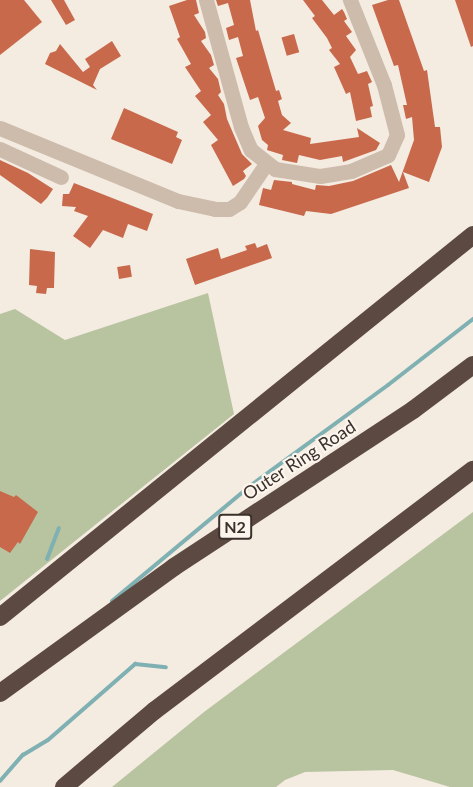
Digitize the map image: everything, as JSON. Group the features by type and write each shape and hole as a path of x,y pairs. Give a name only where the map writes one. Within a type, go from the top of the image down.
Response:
{"highway":[{"path":"0,617 473,235"},
{"name":"Outer Ring Road","path":"0,693 174,567 413,410 473,365"},
{"path":"64,787 172,697 473,470"}],"street":[{"path":"206,0 240,127 252,150 266,164 286,172 320,176 351,171 388,155 396,135 393,114 369,45 350,0"},
{"path":"0,128 178,201 215,209 229,209 240,202 266,164"},
{"path":"0,149 61,177"}],"green space":[{"path":"208,293 234,414 0,601 0,314 15,309 65,340"},
{"path":"473,512 473,787 450,787 393,770 305,772 285,780 276,787 112,787 204,712"}],"building":[{"path":"0,0 24,0 42,22 0,55"},
{"path":"51,0 64,0 75,20 66,25"},
{"path":"187,0 196,0 199,13 194,15 205,32 206,38 201,41 211,55 214,65 209,68 218,79 221,92 218,95 224,104 227,119 242,154 252,164 243,171 246,176 244,179 233,186 211,145 218,140 203,122 211,115 195,96 201,91 185,67 191,64 177,39 180,37 169,6"},
{"path":"216,0 250,0 256,31 258,30 276,91 279,90 282,99 278,101 282,115 291,123 283,130 311,138 310,144 359,137 357,128 380,143 376,150 343,162 342,156 320,160 299,155 297,163 282,160 283,155 267,150 268,145 262,140 258,126 265,118 258,97 250,100 236,58 243,56 238,37 229,40 226,28 234,25 228,3 218,6"},
{"path":"303,0 322,0 334,15 342,9 344,12 347,19 344,21 352,32 346,36 356,50 350,57 358,74 367,71 372,82 368,84 373,106 370,107 372,117 356,121 350,92 346,94 334,67 340,64 329,50 332,48 327,38 312,18 315,16"},
{"path":"388,0 399,0 424,71 427,70 435,127 440,127 442,147 429,182 403,172 409,188 331,214 306,211 304,216 259,205 263,188 271,190 274,180 292,182 292,184 315,190 316,185 329,186 353,181 391,165 399,182 414,140 412,117 406,119 403,105 407,105 398,65 394,66 372,5"},
{"path":"455,0 473,0 473,46 471,47"},
{"path":"294,34 299,52 287,56 282,38"},
{"path":"112,41 121,56 100,69 93,85 97,90 45,64 50,53 56,51 60,44 83,72 90,67 85,59"},
{"path":"124,108 178,132 176,137 182,140 172,164 111,139"},
{"path":"0,160 28,173 53,189 47,198 41,204 0,175"},
{"path":"74,183 153,214 147,231 128,224 123,238 103,230 90,248 73,236 88,216 74,211 76,207 62,206 63,194 69,194"},
{"path":"255,243 257,248 267,244 272,258 195,285 186,259 218,248 221,259 247,250 245,246"},
{"path":"30,249 55,252 54,288 47,288 46,294 36,293 37,286 29,285"},
{"path":"130,265 132,277 119,279 117,267"},
{"path":"0,491 14,497 16,495 38,512 20,544 18,542 10,553 0,547"}],"waterway":[{"path":"112,601 250,486 388,385 473,319"},
{"path":"47,559 59,528"},
{"path":"0,781 23,755 48,740 135,664 166,667"}]}
